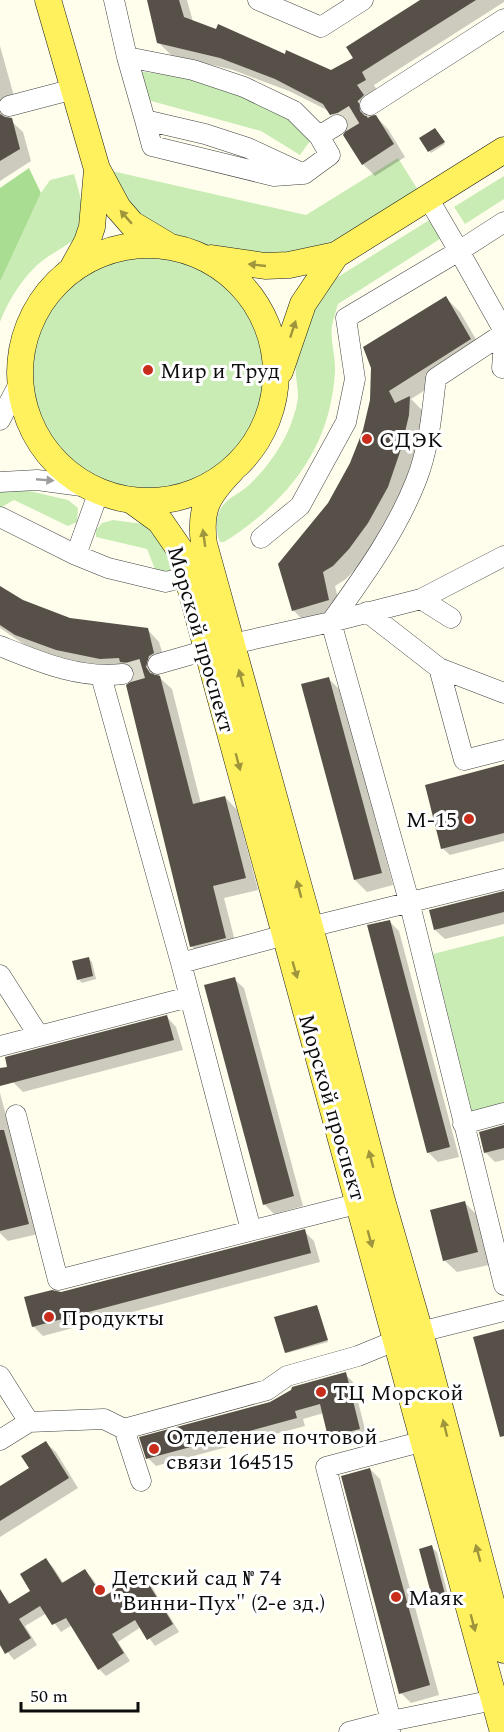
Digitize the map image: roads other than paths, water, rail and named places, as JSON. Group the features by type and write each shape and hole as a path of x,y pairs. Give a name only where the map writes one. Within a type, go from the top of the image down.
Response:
{"main road":[{"path":"48,0 97,169 118,208 132,224 173,248"},
{"path":"336,255 303,304 263,430 247,454 232,470 210,485 190,495 157,501 131,500 94,489 61,466 39,440 26,412 21,380 21,360 25,338 48,294 84,263 121,249 154,246 173,248 199,256 265,266 289,265 336,255 504,150"},
{"path":"70,273 87,242 92,226 97,169"},
{"path":"199,256 232,276 257,306 272,340 276,362 276,385"},
{"name":"Морской проспект","path":"232,470 207,500 202,522 204,544 310,927 371,1200"},
{"name":"Морской проспект","path":"131,500 160,521 180,550 285,935 371,1200 409,1336 502,1639"},
{"path":"207,650 232,644"},
{"name":"Морской проспект","path":"409,1336 424,1441 503,1732"}],"street":[{"path":"114,0 127,57 145,120 216,137 248,148 304,174 330,155 319,136 294,111 244,87 194,70 127,57"},
{"path":"258,0 321,27 363,0"},
{"path":"370,105 504,19"},
{"path":"9,106 74,89"},
{"path":"319,136 337,125"},
{"path":"331,622 396,524 417,480 428,439 436,378 504,332 428,198"},
{"path":"261,538 300,506 346,422 355,379 346,318 504,222"},
{"path":"502,368 504,343"},
{"path":"0,420 21,380"},
{"path":"0,482 37,480 94,489 76,555"},
{"path":"0,517 76,555 108,568 166,582 187,576"},
{"path":"232,644 331,622 421,598 504,556"},
{"path":"421,598 451,618"},
{"path":"367,612 439,668 504,693"},
{"path":"331,622 409,901 504,1285"},
{"path":"0,646 68,671 101,676 123,674"},
{"path":"158,664 207,650"},
{"path":"439,668 464,760 504,750"},
{"path":"101,676 181,963 251,1230"},
{"path":"310,927 504,879"},
{"path":"181,963 285,935"},
{"path":"0,975 39,1036"},
{"path":"0,1046 189,997"},
{"path":"463,1124 504,1113"},
{"path":"16,1115 58,1280 371,1200"},
{"path":"0,1440 29,1422 104,1419 124,1429 267,1390 287,1376 358,1356 409,1336 504,1311"},
{"path":"0,1376 29,1422"},
{"path":"124,1429 141,1481"},
{"path":"390,1726 326,1467 424,1441"},
{"path":"349,1732 390,1726 494,1700"}],"tunnel":[{"path":"337,125 370,105"},
{"path":"123,674 158,664"}],"place":[{"name":"Мир и Труд","path":"148,370"},
{"name":"СДЭК","path":"367,439"},
{"name":"М-15","path":"469,819"},
{"name":"Продукты","path":"49,1317"},
{"name":"ТЦ Морской","path":"321,1392"},
{"name":"Отделение почтовой связи 164515","path":"154,1449"},
{"name":"Детский сад № 74 \"Винни-Пух\" (2-е зд.)","path":"100,1590"},
{"name":"Маяк","path":"396,1597"}]}
